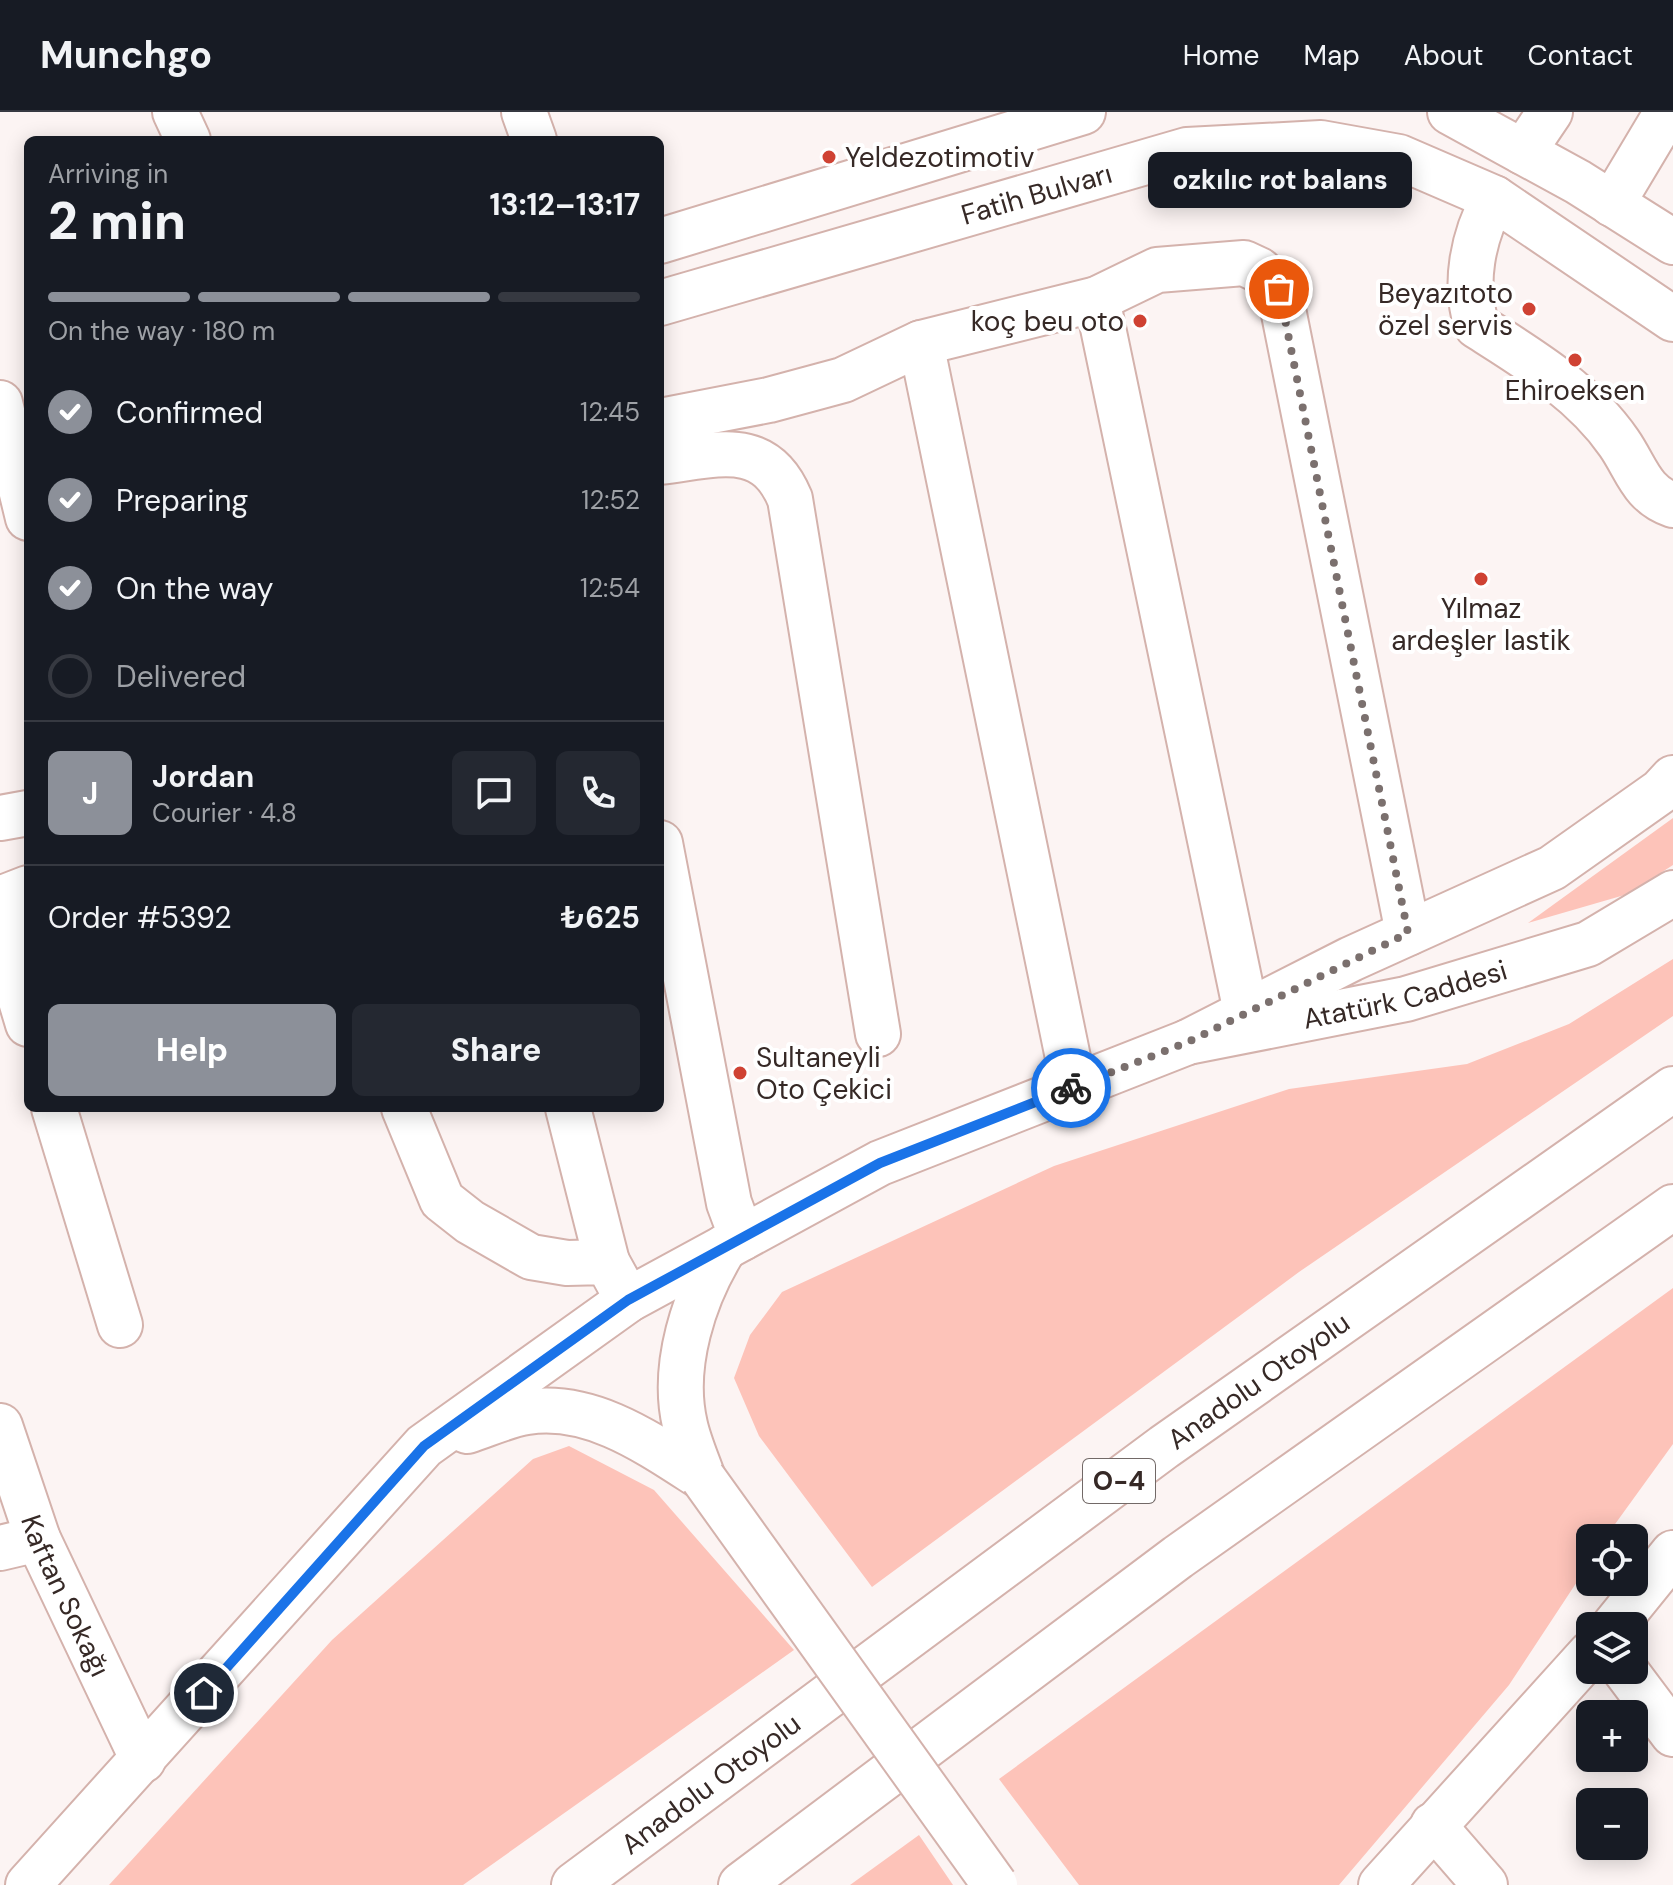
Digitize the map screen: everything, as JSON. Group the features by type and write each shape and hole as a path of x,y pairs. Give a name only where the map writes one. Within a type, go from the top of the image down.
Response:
{"main road":[{"path":"175,112 186,136"},
{"path":"524,112 533,136"},
{"path":"664,240 1083,112"},
{"path":"1450,112 1673,242"},
{"path":"1550,112 1480,223 1471,273 1477,326 1565,385 1612,432 1646,491 1673,505"},
{"path":"1612,204 1667,112"},
{"name":"Fatih Bulvarı","path":"664,302 1187,150 1321,143 1399,157 1494,198 1670,319"},
{"path":"664,420 769,400 843,380 921,343 1097,299 1157,270 1229,263 1244,263 1259,270 1279,289 1408,933"},
{"path":"1097,299 1246,1012"},
{"path":"921,343 1074,1087"},
{"path":"0,403 24,502"},
{"path":"664,462 739,453 763,462 774,472 790,499 878,1034"},
{"path":"1188,1042 1408,933 1552,868 1661,791 1673,778"},
{"path":"0,818 24,814"},
{"path":"664,864 729,1203 733,1242 695,1303 683,1369 684,1423 703,1478 995,1885"},
{"name":"Atatürk Caddesi","path":"28,1885 424,1446 628,1300 880,1163 1188,1042 1406,999 1588,944 1673,893"},
{"path":"11,895 10,964 24,1011"},
{"name":"Anadolu Otoyolu","path":"574,1885 1164,1447 1673,1089"},
{"path":"55,1112 120,1325"},
{"path":"406,1112 442,1200 470,1222 531,1257 567,1263 607,1262"},
{"path":"569,1112 607,1262 628,1300"},
{"path":"741,1885 1178,1557 1673,1207"},
{"path":"424,1446 524,1412 566,1409 627,1431 703,1478"},
{"name":"Kaftan Sokağı","path":"0,1426 19,1544 143,1760"},
{"path":"1625,1612 1673,1553"},
{"path":"1381,1885 1576,1669"},
{"path":"1636,1684 1673,1734"},
{"path":"1433,1825 1485,1885"}],"shaded area":[{"path":"1673,818 1673,865 1628,894 1528,923"},
{"path":"1673,959 1673,1016 1299,1272 872,1587 759,1436 734,1378 750,1335 782,1292 1054,1166 1289,1089 1467,1064 1569,1024"},
{"path":"1673,1288 1673,1444 1615,1524 1576,1524 1576,1583 1509,1685 1339,1885 1079,1885 999,1779"},
{"path":"569,1446 654,1490 794,1650 463,1885 109,1885 332,1640 533,1459"},
{"path":"919,1835 953,1885 850,1885"}],"way so far":[{"path":"1071,1088 1188,1042 1408,933 1279,289"}],"place":[{"name":"Yeldezotimotiv","path":"829,157"},
{"name":"ozkılıc rot balans","path":"1279,289"},
{"name":"Beyazıtoto özel servis","path":"1529,309"},
{"name":"koç beu oto","path":"1140,321"},
{"name":"Ehiroeksen","path":"1575,360"},
{"name":"Yılmaz ardeşler lastik","path":"1481,579"},
{"name":"Sultaneyli Oto Çekici","path":"740,1073"}],"route":[{"path":"204,1693 424,1446 628,1300 880,1163 1071,1088"}]}
